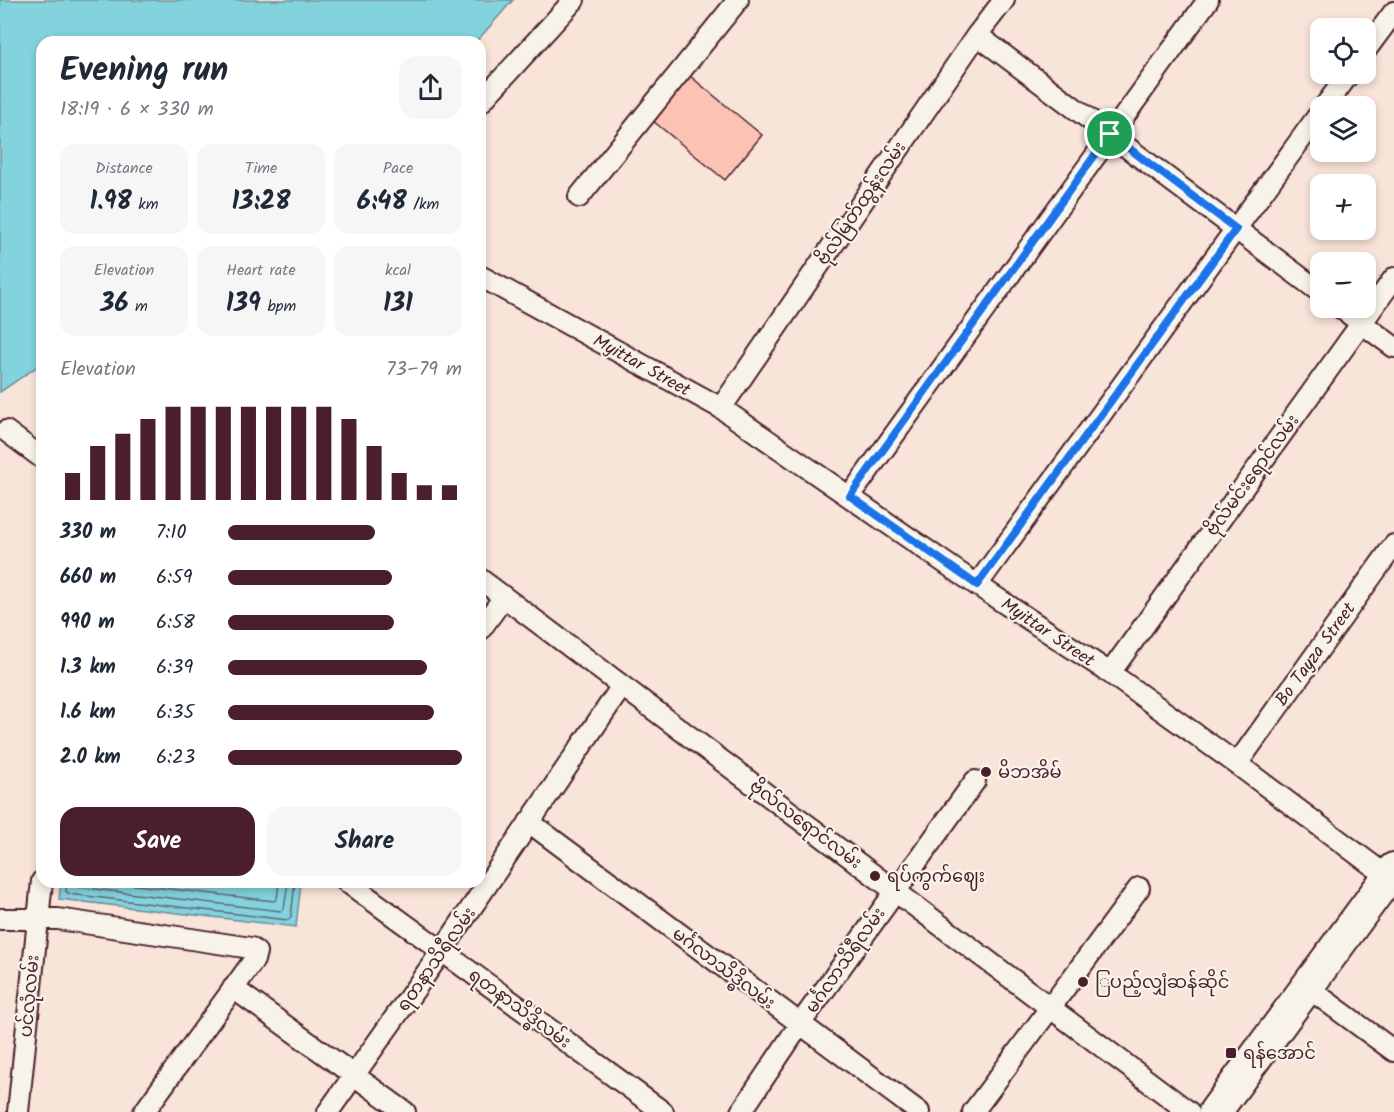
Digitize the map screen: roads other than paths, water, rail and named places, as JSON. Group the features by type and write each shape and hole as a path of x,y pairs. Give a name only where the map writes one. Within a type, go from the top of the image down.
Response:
{"main road":[{"path":"1215,1112 1391,873"}],"street":[{"path":"486,96 574,0"},
{"path":"579,198 738,0"},
{"name":"ဗိုလ်မြတ်ထွန်းလမ်း","path":"721,408 977,35 1004,0"},
{"path":"850,496 1208,0"},
{"path":"1376,36 1394,12"},
{"path":"977,35 1310,284"},
{"path":"977,585 1310,127"},
{"name":"ဗိုလ်မင်းရောင်လမ်း","path":"1110,673 1394,278"},
{"name":"Myittar Street","path":"486,279 721,408 977,585 1110,673 1391,873"},
{"path":"1354,318 1394,347"},
{"path":"6,431 36,454"},
{"name":"Bo Tayza Street","path":"1237,764 1394,545"},
{"name":"ဗိုလ်လရောင်လမ်း","path":"486,584 1189,1112"},
{"path":"486,622 504,597"},
{"name":"ရတနာသိရီလမ်း","path":"486,886 622,686"},
{"name":"မင်္ဂလာသိရီလမ်း","path":"741,1112 894,891 975,781"},
{"name":"မင်္ဂလာသိဒ္ဓိလမ်း","path":"529,822 919,1112"},
{"name":"ပင်လုံလမ်း","path":"18,1112 41,888"},
{"name":"ရတနာသိဒ္ဓိလမ်း","path":"355,888 663,1112"},
{"name":"ရတနာသိရီလမ်း","path":"328,1112 484,888"},
{"path":"973,1112 1139,888"},
{"path":"0,919 58,919 251,948 256,952 254,960 144,1112"},
{"path":"1307,987 1394,1052"},
{"path":"233,988 405,1112"}],"water":[{"path":"0,0 513,0 481,36 36,36 36,367 0,392"},
{"path":"60,888 300,888 296,927 59,899"}],"place":[{"name":"မိဘအိမ်","path":"986,772"},
{"name":"ရပ်ကွက်ဈေး","path":"875,876"},
{"name":"ြပည့်လျှံဆန်ဆိုင်","path":"1083,982"},
{"name":"ရန်အောင်","path":"1231,1053"}]}
